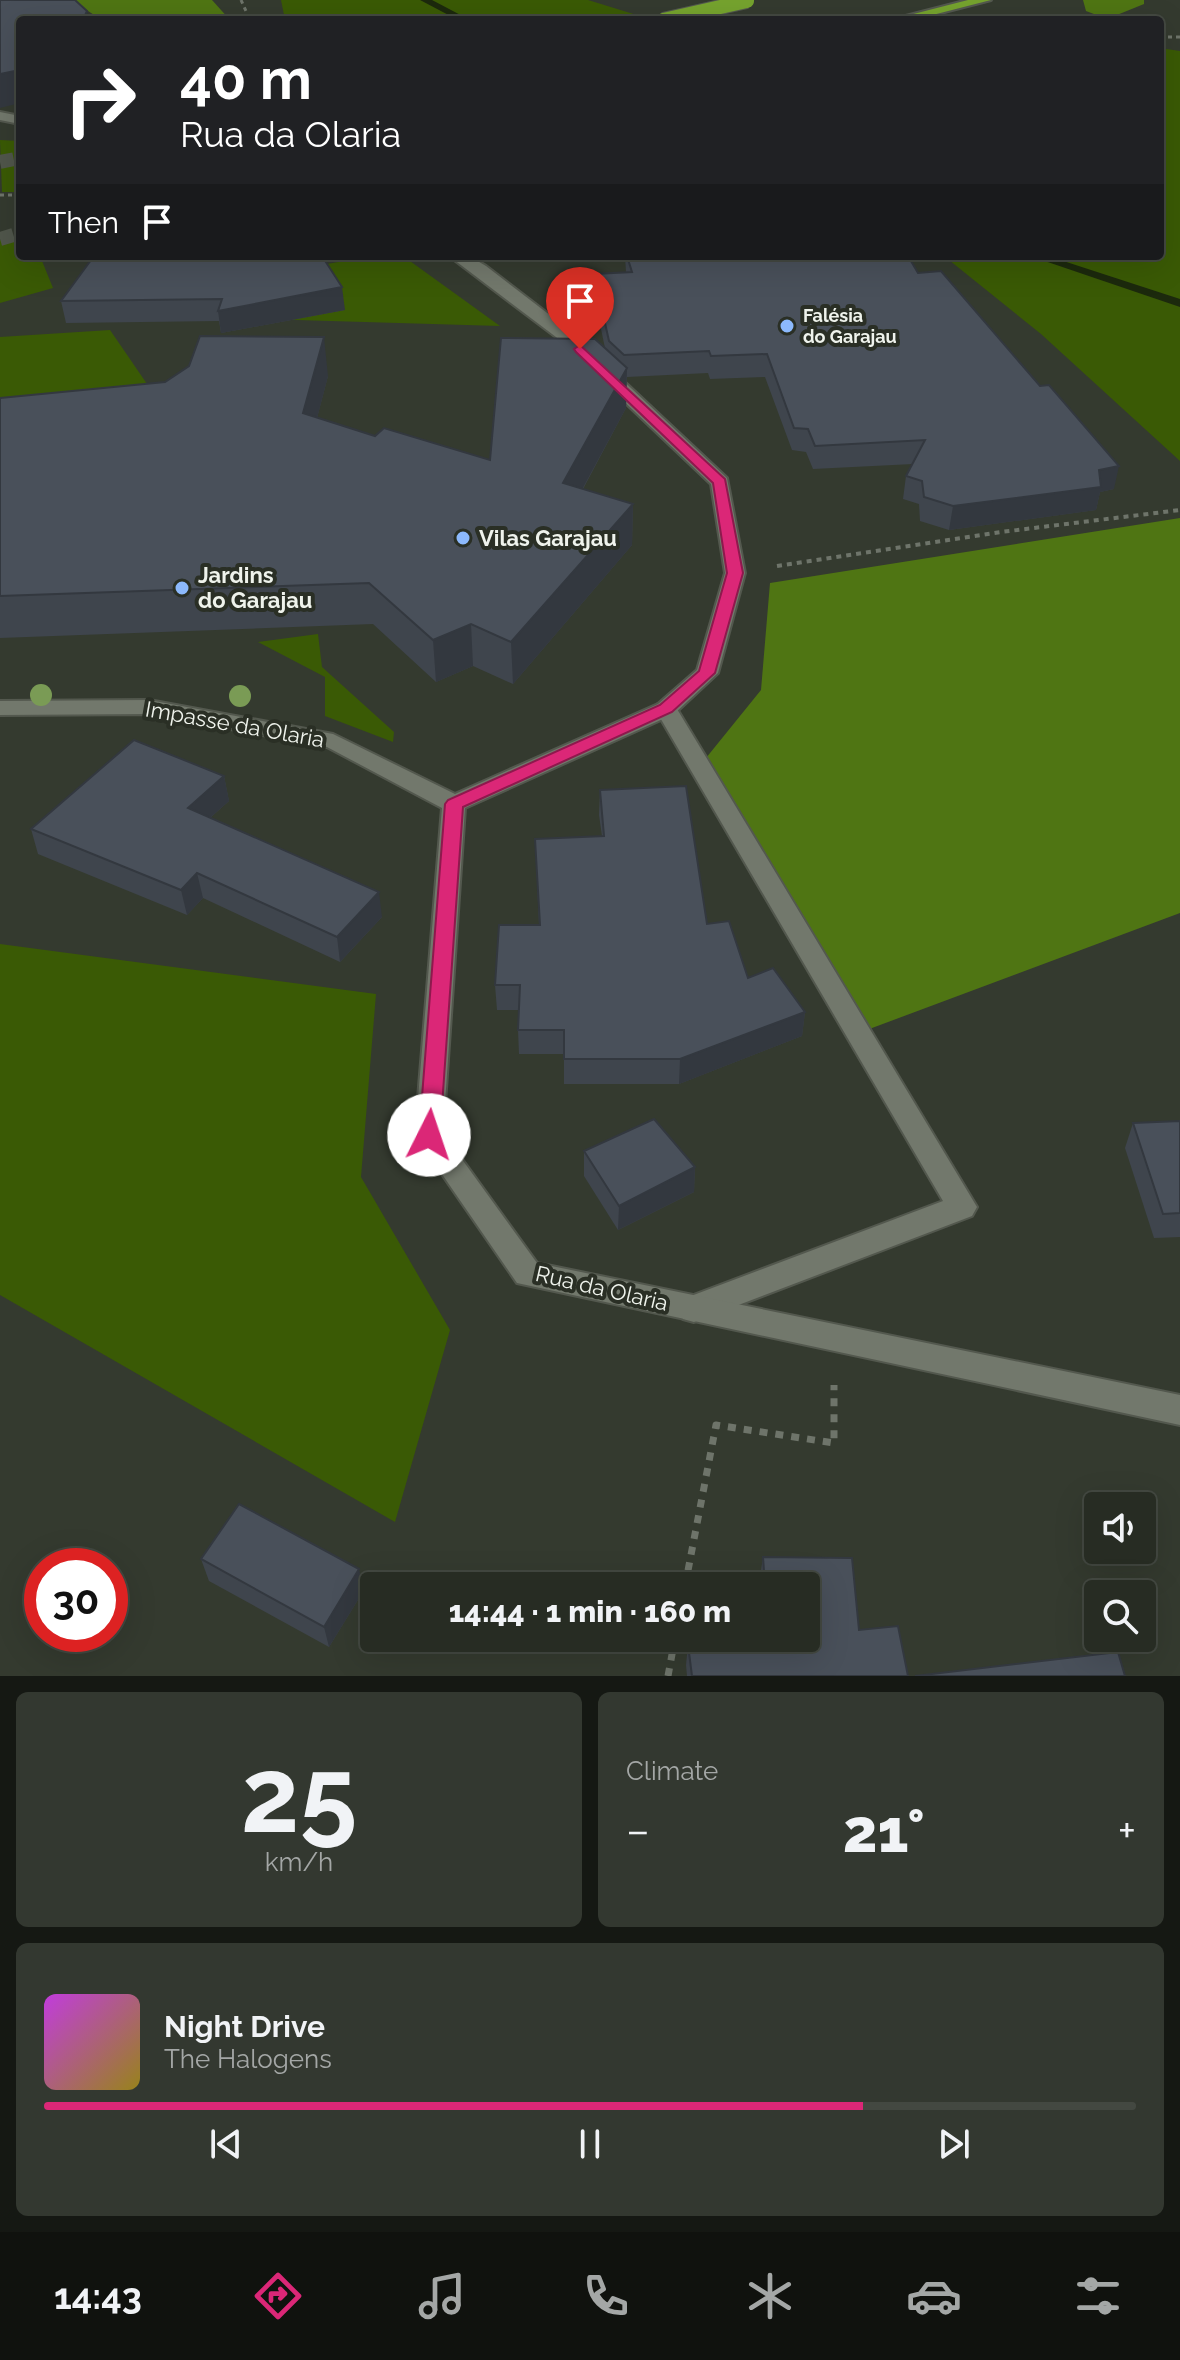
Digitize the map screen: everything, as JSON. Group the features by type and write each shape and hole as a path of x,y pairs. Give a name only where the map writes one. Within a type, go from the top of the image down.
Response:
{"highway":[{"path":"914,16 985,0"},
{"path":"681,16 750,1"}],"street":[{"path":"454,804 666,709 707,673 735,573 720,482 562,333 464,260"},
{"name":"Impasse da Olaria","path":"0,708 149,707 333,741 454,804"},
{"path":"666,709 962,1207 694,1309"},
{"name":"Rua da Olaria","path":"454,804 429,1135 528,1274 1180,1410"}],"path":[{"path":"775,566 1001,532 1180,510"},
{"path":"688,1572 716,1425 834,1443 834,1384"},
{"path":"668,1676 672,1652"}],"green space":[{"path":"71,0 212,0 226,16 96,16"},
{"path":"281,0 588,0 640,16 284,16"},
{"path":"1083,0 1144,0 1144,4 1114,16 1099,16 1086,11"},
{"path":"1164,49 1180,51 1180,461 1041,334 949,260 1164,260"},
{"path":"0,140 16,141 16,192 2,192"},
{"path":"16,237 16,260 42,260 53,288 0,303 0,240"},
{"path":"349,260 409,260 500,326 233,318 220,283"},
{"path":"110,330 156,397 0,417 0,337"},
{"path":"1180,518 1180,913 864,1031 706,758 761,690 770,583"},
{"path":"318,634 322,667 394,732 393,742 325,716 325,677 258,642"},
{"path":"0,944 376,994 361,1177 450,1330 395,1522 0,1295"}],"building":[{"path":"0,0 75,0 87,11 85,16 16,16 16,71 0,74"},
{"path":"91,260 325,260 342,287 218,311 222,299 61,301"},
{"path":"628,260 910,260 918,273 941,271 1040,386 1049,385 1119,466 1099,470 1101,487 953,506 924,497 922,481 906,476 925,440 815,446 808,429 794,428 767,354 711,356 709,351 624,355 609,341 594,274 632,272"},
{"path":"200,336 324,337 303,413 375,436 384,428 490,460 501,338 595,339 627,368 563,483 633,504 511,642 471,624 433,640 369,583 0,596 0,398 165,382 189,366"},
{"path":"134,740 224,776 188,808 379,892 337,937 197,873 181,890 31,829"},
{"path":"686,786 707,924 729,921 748,978 773,968 805,1012 680,1059 564,1059 564,1030 518,1030 520,985 495,985 499,925 540,925 535,839 604,836 600,790"},
{"path":"654,1119 695,1167 619,1206 584,1151"},
{"path":"1180,1121 1180,1213 1163,1214 1133,1123"},
{"path":"239,1504 359,1569 324,1627 201,1559"},
{"path":"763,1557 852,1558 859,1630 898,1626 908,1676 692,1676 689,1652 820,1652 820,1572 764,1572"},
{"path":"1118,1652 1125,1676 915,1676"}],"waterway":[{"path":"425,0 457,16"},
{"path":"1048,260 1180,303"}],"tunnel":[{"path":"0,162 16,159"},
{"path":"0,239 16,234"}],"place":[{"name":"Falésia do Garajau","path":"787,326"},
{"name":"Vilas Garajau","path":"463,538"},
{"name":"Jardins do Garajau","path":"182,588"}],"route":[{"path":"429,1135 454,804 666,709 707,673 735,573 720,482 580,349"}]}
